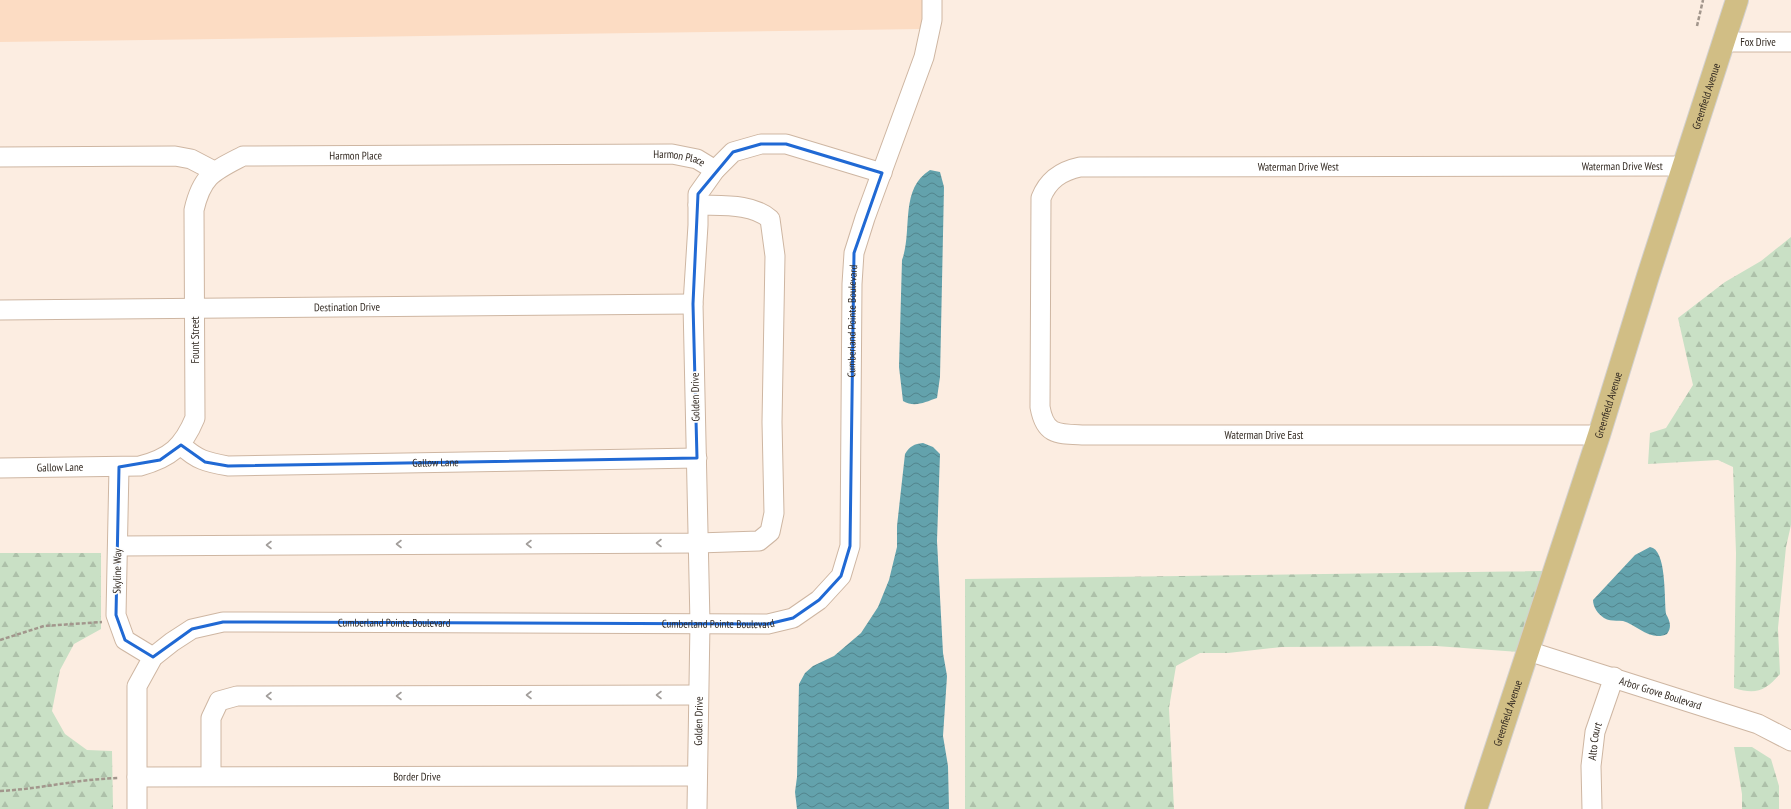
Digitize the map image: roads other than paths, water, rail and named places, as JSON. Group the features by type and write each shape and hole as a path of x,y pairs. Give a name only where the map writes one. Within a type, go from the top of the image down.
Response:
{"main road":[{"name":"Greenfield Avenue","path":"1476,809 1599,434 1737,0"}],"street":[{"name":"Cumberland Pointe Boulevard","path":"137,809 128,778 137,686 153,657 192,629 223,622 768,624 794,618 819,600 841,576 850,546 852,284 854,252 924,57 932,20 932,0"},
{"name":"Fox Drive","path":"1724,42 1791,42"},
{"name":"Golden Drive","path":"697,809 700,623 693,304 698,194 715,170 733,152 761,144 786,144 882,173"},
{"name":"Harmon Place","path":"214,170 243,156 664,154 697,159 715,170"},
{"path":"0,157 175,156 191,159 214,170"},
{"name":"Waterman Drive West","path":"1041,312 1041,198 1050,181 1068,169 1080,167 1684,166"},
{"name":"Fount Street","path":"120,467 140,466 160,460 181,445 189,434 195,418 194,210 197,195 205,181 214,170"},
{"path":"118,546 698,543 759,541 770,532 774,513 772,422 774,256 770,219 764,214 743,207 698,205"},
{"name":"Destination Drive","path":"0,310 693,304"},
{"name":"Waterman Drive East","path":"1041,312 1040,407 1046,425 1052,431 1060,434 1599,434"},
{"name":"Gallow Lane","path":"181,445 193,456 204,462 228,466 697,458"},
{"name":"Gallow Lane","path":"0,468 120,467"},
{"name":"Skyline Way","path":"120,467 116,615 126,640 153,657"},
{"name":"Arbor Grove Boulevard","path":"1528,651 1614,677 1758,724 1791,741"},
{"name":"Alto Court","path":"1592,809 1592,766 1596,732 1614,677"},
{"path":"210,776 211,718 219,701 237,696 698,695"},
{"name":"Border Drive","path":"128,778 210,776 697,776"}],"water":[{"path":"930,170 940,172 944,187 940,377 937,398 920,404 912,404 903,401 899,367 902,260 907,236 910,199 920,178"},
{"path":"923,443 933,447 940,454 937,541 943,653 947,676 943,736 948,766 949,809 797,809 795,792 797,777 799,684 805,673 813,666 834,656 861,633 878,607 889,580 897,547 897,526 905,454 912,446"},
{"path":"1650,547 1655,550 1659,556 1662,565 1665,587 1666,614 1670,624 1670,629 1667,634 1661,636 1655,636 1644,632 1623,621 1606,619 1598,612 1593,603 1593,600 1635,555"}]}
